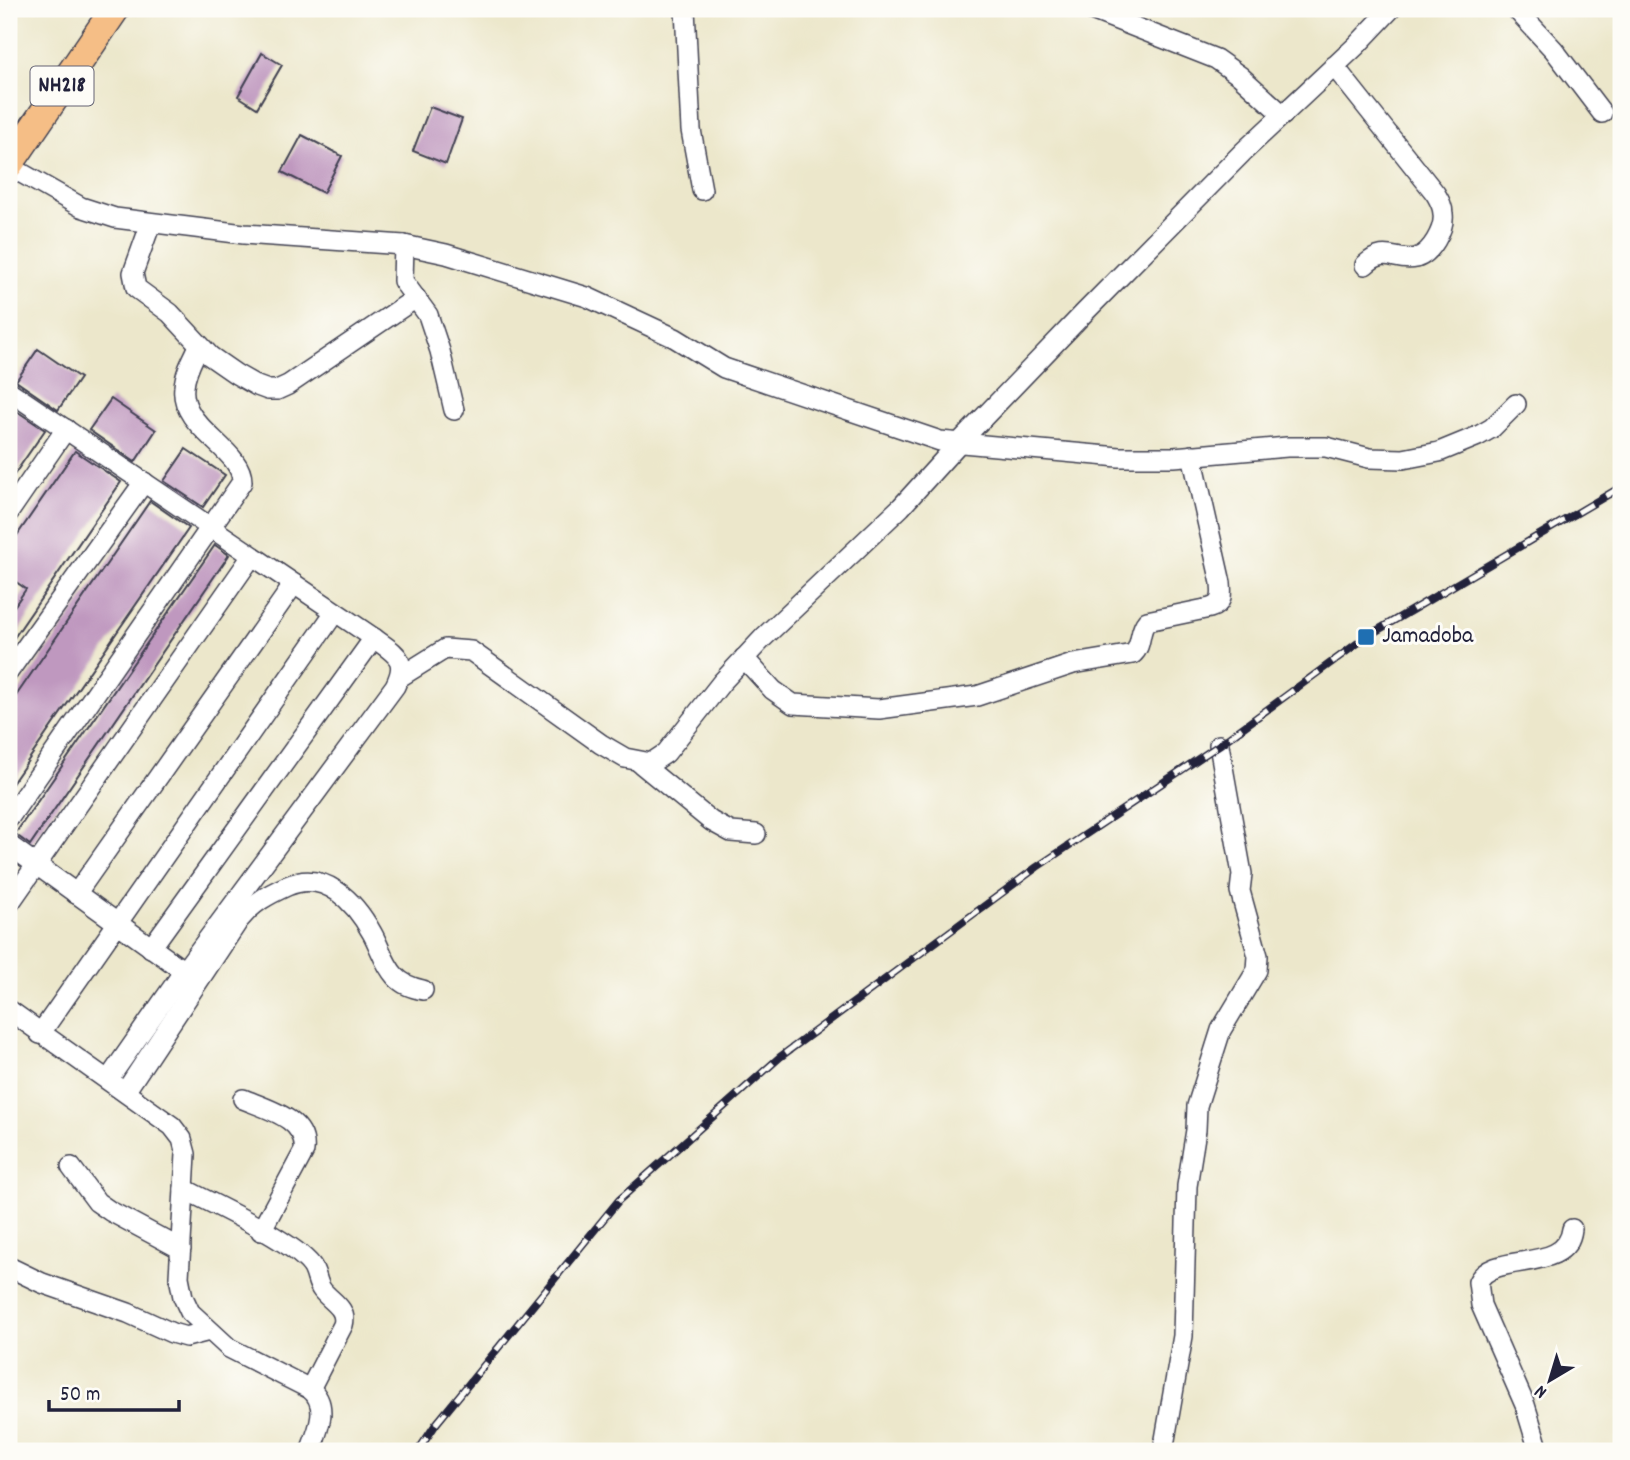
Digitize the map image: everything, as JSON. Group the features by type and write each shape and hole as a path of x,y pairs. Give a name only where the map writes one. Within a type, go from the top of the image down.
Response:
{"highway":[{"name":"NH218","path":"9,165 115,9"}],"street":[{"path":"685,9 691,130 702,190"},
{"path":"1089,9 1216,59 1240,76 1283,115"},
{"path":"108,1080 184,971 400,677 445,649 471,652 625,758 650,763 666,753 744,658 901,507 1084,313 1391,9"},
{"path":"1516,9 1554,50 1602,113"},
{"path":"1334,66 1436,193 1443,213 1439,233 1428,251 1420,257 1411,259 1381,254 1365,265"},
{"path":"9,165 81,207 115,218 244,234 404,245 446,254 563,288 675,338 724,368 925,438 958,444 1119,457 1326,447 1369,458 1403,459 1439,452 1478,436 1492,428 1516,404"},
{"path":"151,223 134,273 136,288 170,313 209,356 257,386 277,390 288,385 416,298"},
{"path":"404,245 403,281 428,315 454,410"},
{"path":"9,818 238,490 242,475 235,463 192,416 185,402 183,389 186,377 199,346"},
{"path":"9,391 374,638 401,662 400,677"},
{"path":"9,512 66,429"},
{"path":"744,658 773,690 793,704 879,709 977,695 1073,664 1133,654 1138,650 1140,632 1147,621 1210,608 1217,606 1220,601 1221,583 1192,455"},
{"path":"9,671 144,482"},
{"path":"9,904 252,556"},
{"path":"76,894 294,584"},
{"path":"40,1034 335,612"},
{"path":"150,948 374,638"},
{"path":"1163,1451 1183,1336 1187,1186 1197,1106 1221,1030 1257,970 1258,956 1240,891 1242,874 1219,746"},
{"path":"640,762 711,821 731,832 756,834"},
{"path":"9,845 184,971"},
{"path":"125,1093 239,920 257,901 292,884 316,882 337,890 361,916 396,978 409,987 423,990"},
{"path":"9,1010 172,1126 182,1139 186,1154 179,1277 183,1297 190,1312 229,1348 317,1395 321,1423 310,1451"},
{"path":"243,1099 294,1123 305,1142 303,1151 261,1231"},
{"path":"71,1167 97,1202 181,1249"},
{"path":"184,1188 292,1248 311,1264 321,1289 343,1311 343,1325 310,1389"},
{"path":"1539,1451 1525,1405 1481,1304 1478,1282 1486,1272 1555,1254 1566,1248 1571,1240 1572,1229"},
{"path":"9,1267 34,1280 104,1303 172,1333 186,1337 209,1331"}],"building":[{"path":"262,53 282,65 257,108 238,96"},
{"path":"430,107 462,119 446,164 413,151"},
{"path":"302,135 342,156 323,193 282,172"},
{"path":"38,349 80,378 58,410 16,381"},
{"path":"111,399 156,430 135,462 89,430"},
{"path":"9,406 45,430 9,482"},
{"path":"186,449 225,475 203,507 164,481"},
{"path":"75,451 121,482 9,645 9,614 26,589 9,577 9,547"},
{"path":"150,501 189,528 9,788 9,706"},
{"path":"215,545 229,555 30,845 15,834"}],"railway":[{"path":"418,1451 436,1424 619,1200 780,1057 1037,867 1219,745 1366,637 1621,487"}],"place":[{"name":"Jamadoba","path":"1366,637"}]}
